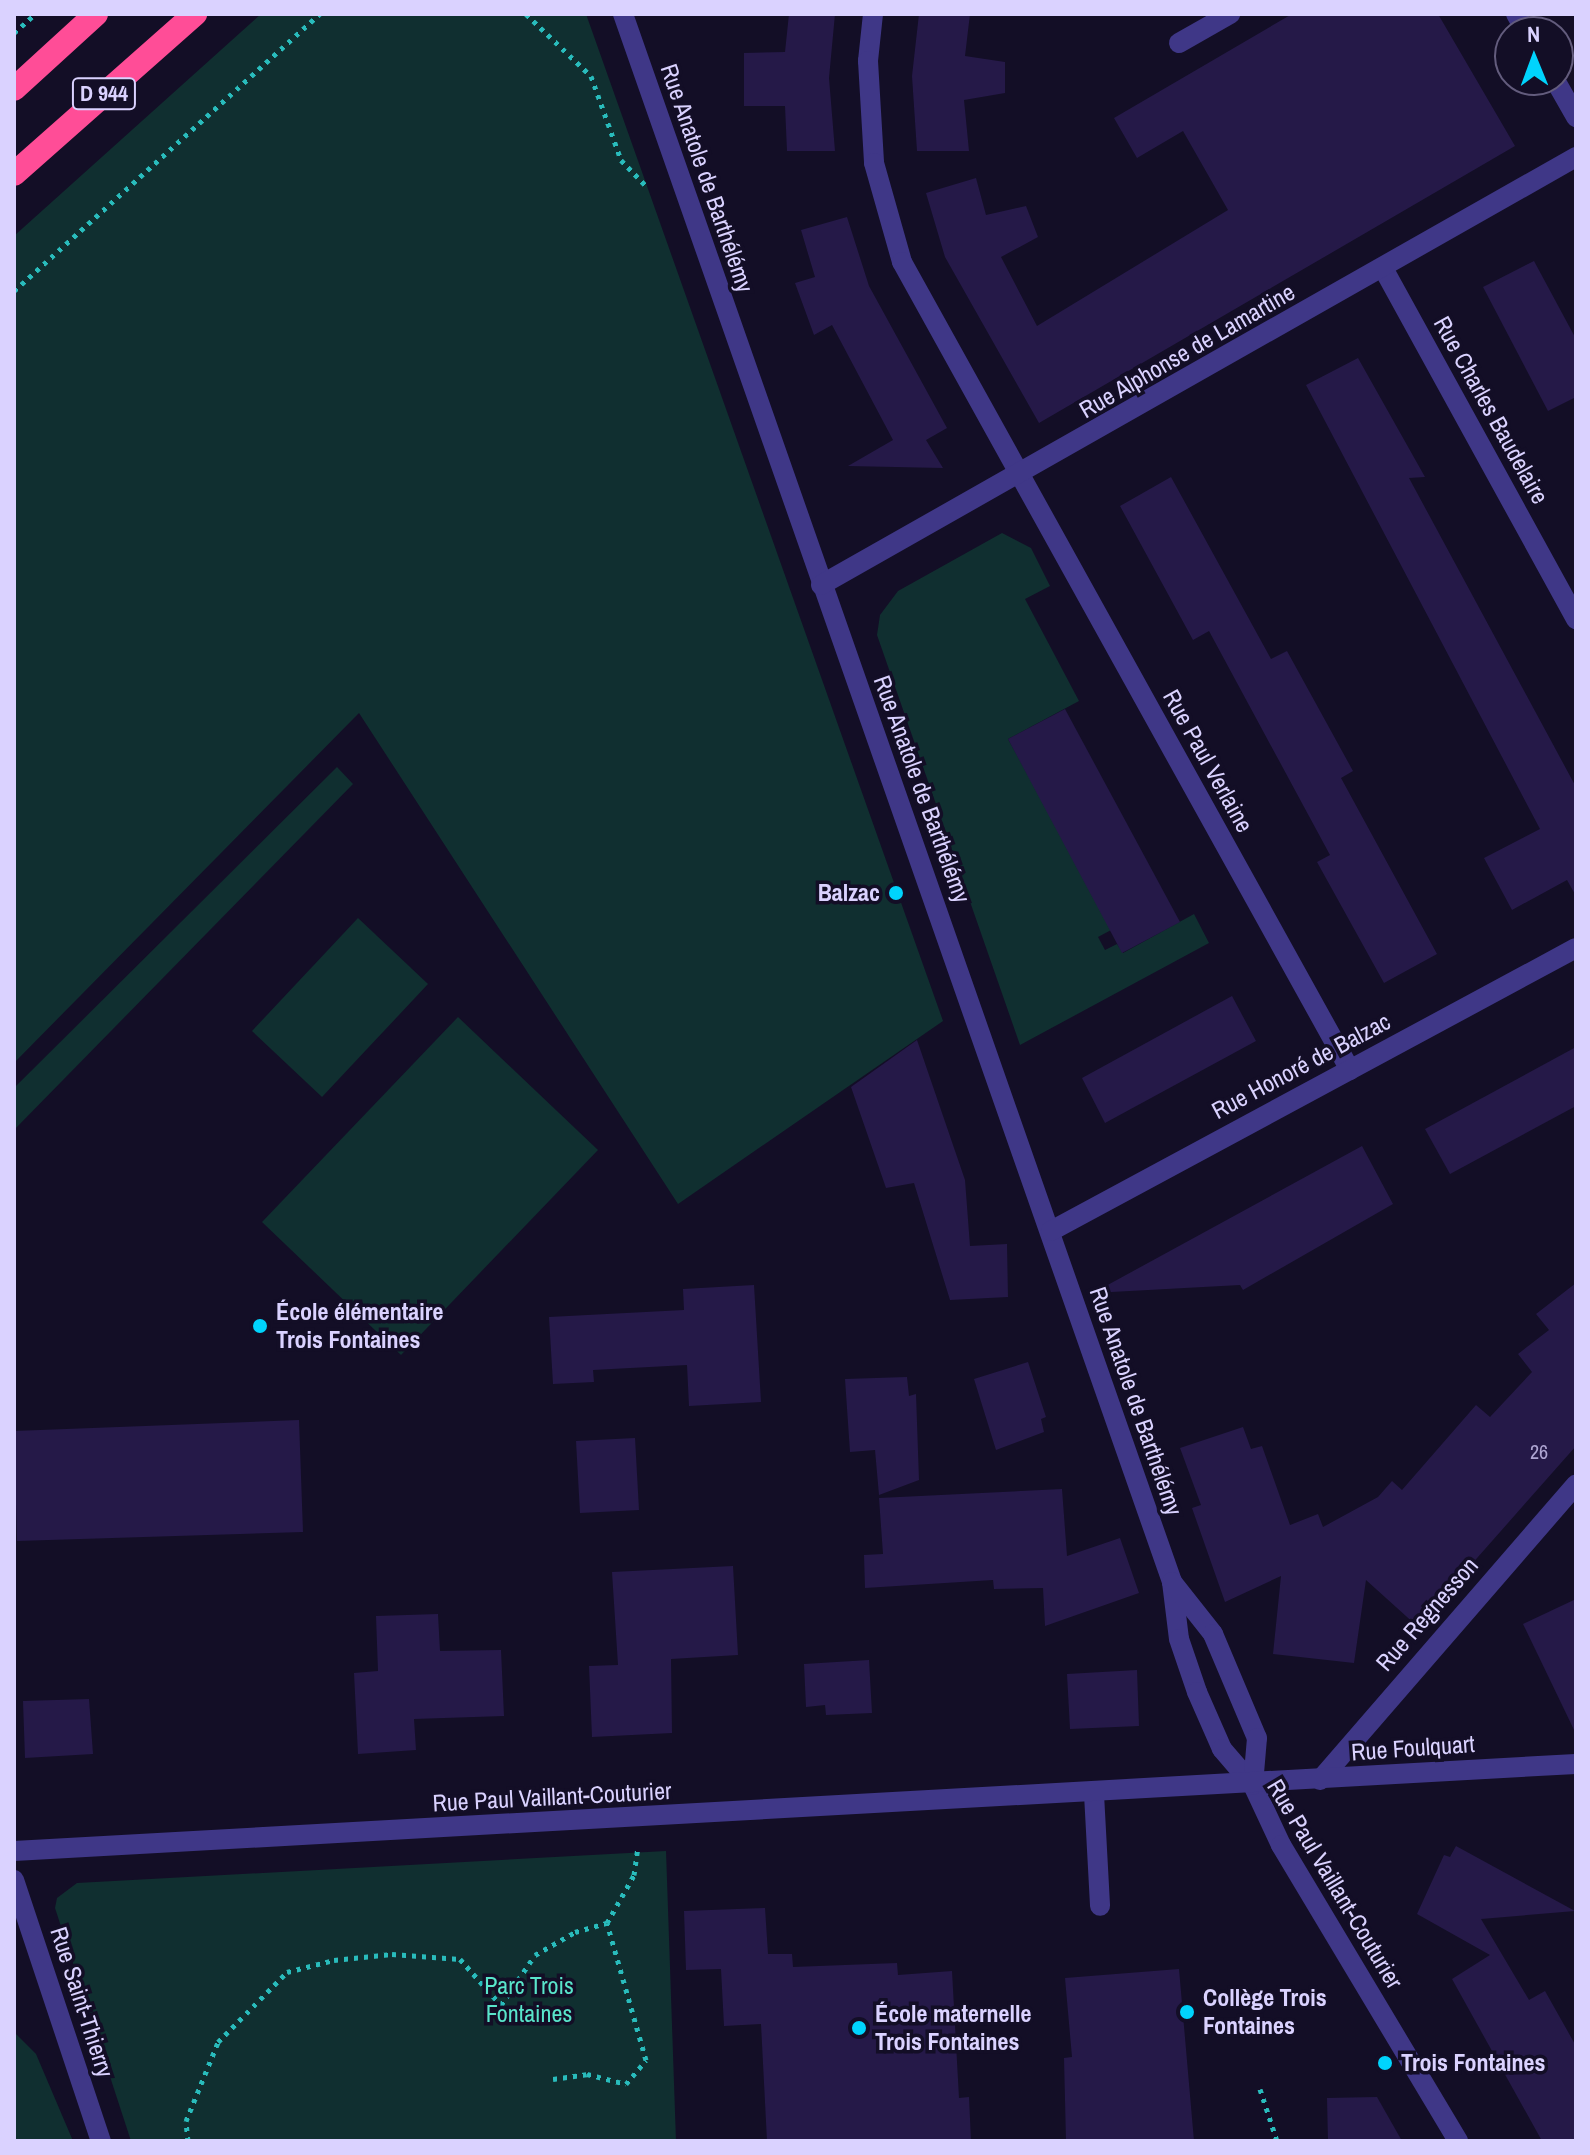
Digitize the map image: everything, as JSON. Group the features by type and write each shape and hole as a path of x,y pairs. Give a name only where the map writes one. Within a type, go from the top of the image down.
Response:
{"highway":[{"name":"D 944","path":"14,89 96,14"},
{"name":"D 944","path":"14,174 195,14"}],"street":[{"name":"Rue Anatole de Barthélémy","path":"623,14 1172,1582 1179,1639 1197,1692 1222,1749 1253,1785"},
{"name":"Rue Paul Verlaine","path":"873,14 869,116 886,217 921,302 1350,1070"},
{"path":"1179,43 1230,14"},
{"path":"1564,96 1576,117"},
{"name":"Rue Alphonse de Lamartine","path":"821,585 1020,476 1576,157"},
{"name":"Rue Charles Baudelaire","path":"1383,268 1576,619"},
{"name":"Rue Honoré de Balzac","path":"1051,1231 1576,948"},
{"name":"Rue Regnesson","path":"1320,1780 1576,1484"},
{"name":"Rue Anatole de Barthélémy","path":"1172,1582 1213,1634 1259,1743 1253,1785"},
{"name":"Rue Foulquart","path":"1253,1785 1576,1764"},
{"name":"Rue Paul Vaillant-Couturier","path":"14,1851 1253,1785 1281,1845 1458,2141"},
{"path":"1094,1794 1100,1906"},
{"name":"Rue Saint-Thierry","path":"14,1880 101,2141"}],"path":[{"path":"14,33 35,14"},
{"path":"14,291 320,14"},
{"path":"526,14 591,76 621,160 660,200"},
{"path":"188,2141 186,2121 218,2042 287,1972 334,1960 392,1954 460,1959 501,2005 535,1955 575,1932 607,1923 634,1875 642,1818"},
{"path":"553,2079 587,2074 626,2084 646,2060 607,1923"},
{"path":"1260,2089 1277,2141"}],"green space":[{"path":"261,14 586,14 943,1021 678,1204 359,713 14,1063 14,236"},
{"path":"1002,533 1031,548 1050,586 1025,599 1079,701 1008,739 1113,929 1098,937 1105,950 1117,944 1123,953 1194,914 1209,943 1020,1045 877,635 880,615 898,591"},
{"path":"337,767 353,784 14,1130 14,1088"},
{"path":"358,918 428,984 322,1097 252,1031"},
{"path":"458,1017 598,1150 401,1355 262,1222"},
{"name":"Parc Trois Fontaines","path":"666,1851 676,2141 131,2141 55,1908 57,1898 77,1883"},
{"path":"14,2032 36,2054 73,2141 14,2141"}],"building":[{"path":"789,14 835,14 829,78 835,151 787,151 785,106 744,106 744,53 785,52"},
{"path":"919,14 970,14 965,56 1005,62 1005,93 964,100 969,151 917,151 912,76"},
{"path":"1292,14 1438,14 1515,146 1039,423 945,257 926,193 976,178 986,215 1026,206 1038,237 1001,257 1037,326 1228,210 1183,131 1137,158 1114,118"},
{"path":"847,217 869,286 947,428 926,440 943,468 848,466 893,440 832,325 814,335 795,283 815,277 801,230"},
{"path":"1534,261 1576,339 1576,397 1548,411 1483,287"},
{"path":"1358,358 1425,477 1409,478 1576,787 1576,896 1567,880 1512,910 1484,858 1540,829 1306,385"},
{"path":"1171,477 1271,659 1287,651 1353,771 1341,778 1437,954 1384,983 1317,862 1330,855 1209,631 1193,640 1120,506"},
{"path":"1065,709 1180,922 1122,953 1008,739"},
{"path":"1232,996 1256,1041 1105,1123 1082,1078"},
{"path":"917,1040 965,1180 970,1246 1007,1244 1008,1297 950,1300 914,1183 886,1188 851,1087"},
{"path":"1576,1047 1576,1106 1450,1174 1425,1129"},
{"path":"1362,1146 1393,1204 1243,1290 1240,1285 1093,1293"},
{"path":"1576,1283 1576,1446 1417,1626 1366,1580 1354,1663 1273,1654 1281,1576 1225,1602 1192,1508 1201,1505 1180,1448 1243,1427 1251,1449 1262,1446 1290,1525 1318,1514 1323,1527 1378,1497 1392,1481 1402,1490 1476,1405 1490,1417 1532,1372 1518,1354 1549,1330 1536,1314"},
{"path":"754,1285 761,1402 689,1406 687,1365 593,1370 594,1382 553,1384 549,1317 684,1310 683,1289"},
{"path":"1028,1362 1046,1417 1041,1419 1044,1432 996,1450 974,1379"},
{"path":"907,1377 909,1396 916,1394 919,1480 879,1495 875,1450 850,1452 845,1379"},
{"path":"299,1420 303,1532 17,1541 14,1431"},
{"path":"635,1438 639,1510 580,1513 576,1441"},
{"path":"1062,1489 1067,1556 1120,1538 1139,1593 1045,1626 1043,1588 994,1589 993,1580 865,1588 864,1555 883,1554 879,1498"},
{"path":"733,1566 738,1655 671,1659 672,1733 592,1737 589,1666 618,1665 612,1572"},
{"path":"1576,1599 1576,1734 1523,1624"},
{"path":"438,1614 440,1651 501,1650 504,1716 414,1719 416,1750 358,1754 354,1673 378,1671 376,1616"},
{"path":"869,1660 872,1713 826,1715 825,1705 806,1707 804,1664"},
{"path":"1137,1670 1139,1726 1070,1729 1067,1674"},
{"path":"89,1699 93,1754 25,1758 23,1701"},
{"path":"1456,1846 1575,1911 1481,1919 1529,2000 1545,1991 1576,2046 1576,2141 1542,2141 1452,1979 1490,1955 1417,1914 1444,1855 1450,1857"},
{"path":"765,1908 768,1954 792,1954 793,1967 897,1963 898,1975 952,1971 959,2098 969,2097 971,2141 767,2141 761,2024 724,2026 721,1969 686,1970 684,1911"},
{"path":"1179,1969 1194,2141 1066,2141 1064,2058 1072,2057 1065,1978"},
{"path":"1377,2097 1402,2141 1328,2141 1327,2098"}],"place":[{"name":"Balzac","path":"896,893"},
{"name":"École élémentaire Trois Fontaines","path":"260,1326"},
{"name":"Collège Trois Fontaines","path":"1187,2012"},
{"name":"École maternelle Trois Fontaines","path":"859,2028"},
{"name":"Trois Fontaines","path":"1385,2063"}]}
